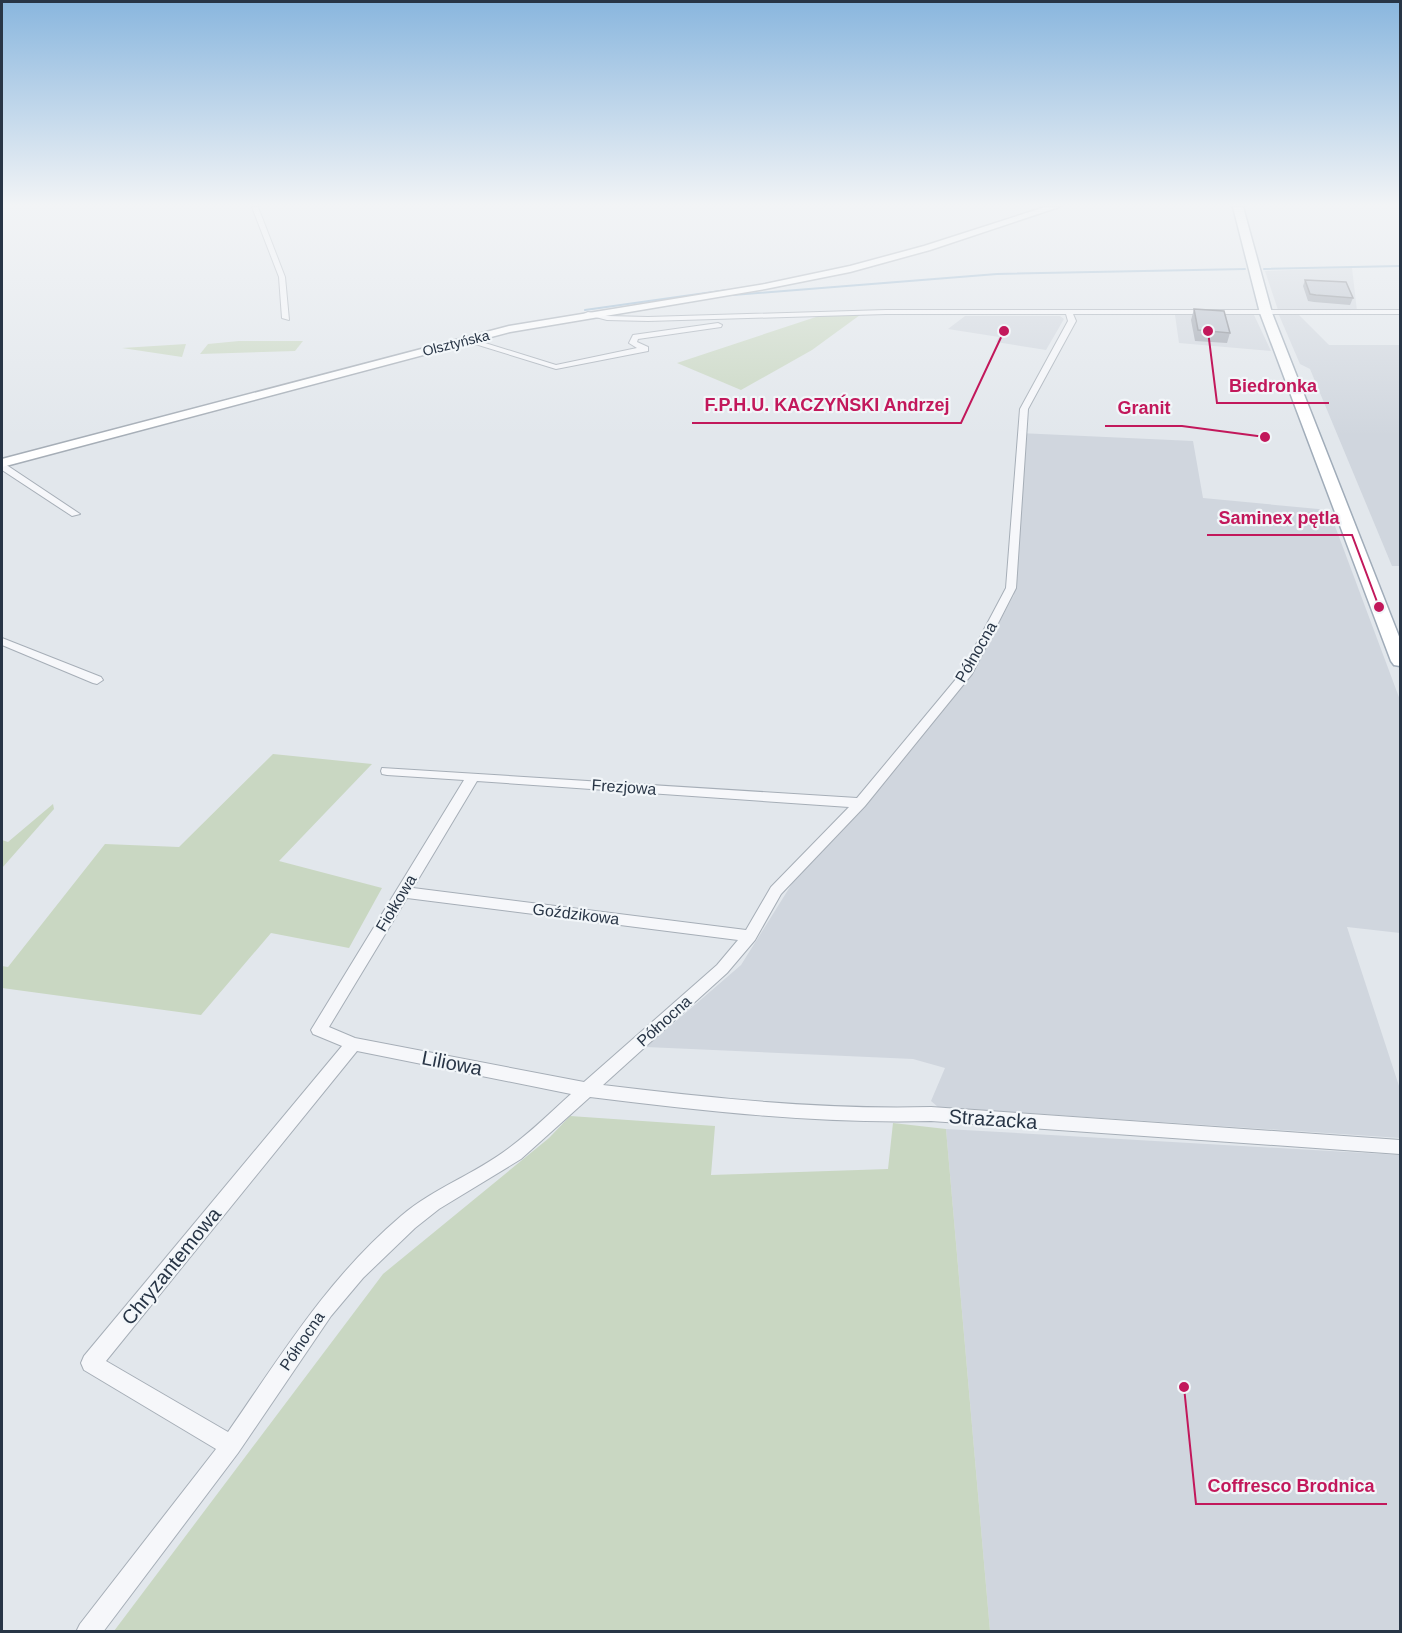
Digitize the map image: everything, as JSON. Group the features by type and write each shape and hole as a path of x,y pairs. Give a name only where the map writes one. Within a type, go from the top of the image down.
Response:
{"main road":[{"path":"1258,283 1266,313 1401,661"}],"street":[{"path":"283,283 286,318"},
{"name":"Olsztyńska","path":"2,464 466,340 588,314 780,283"},
{"path":"588,314 607,318 648,319 886,312 1401,312"},
{"name":"Północna","path":"88,1632 231,1446 324,1309 356,1272 408,1222 433,1203 515,1154 722,969 750,936 776,891 860,803 961,682 1011,588 1024,409 1072,321 1069,313"},
{"path":"466,340 555,367 568,367 583,361 645,349 633,343 636,337 794,317 795,314"},
{"path":"2,464 75,514"},
{"path":"2,641 97,680"},
{"name":"Frezjowa","path":"387,771 860,803"},
{"name":"Fiołkowa","path":"319,1030 473,777"},
{"name":"Goździkowa","path":"402,892 750,936"},
{"name":"Liliowa","path":"319,1030 353,1044 586,1090"},
{"name":"Chryzantemowa","path":"231,1446 92,1363 353,1044"},
{"name":"Strażacka","path":"586,1090 672,1100 832,1112 931,1114 1401,1147"}],"shaded area":[{"path":"1269,283 1354,283 1357,311 1278,310"},
{"path":"1175,315 1254,315 1271,351 1179,343"},
{"path":"1279,315 1299,315 1329,345 1400,345 1400,566 1392,566 1310,369 1300,364"},
{"path":"965,316 1060,316 1064,319 1046,350 996,342 999,337 948,329"},
{"path":"1019,433 1193,441 1203,498 1329,510 1400,700 1400,933 1347,927 1400,1089 1400,1138 938,1107 931,1101 945,1068 913,1059 646,1047 741,965 798,874 888,776 966,681 1014,595"},
{"path":"946,1129 1400,1155 1400,1631 990,1631"}],"green space":[{"path":"822,315 860,315 812,350 741,390 677,363"},
{"path":"239,341 303,341 295,351 200,354 208,344"},
{"path":"186,344 182,357 122,348"},
{"path":"273,754 372,764 279,861 382,888 349,948 271,933 201,1015 2,988 2,966 8,967 105,844 179,847"},
{"path":"53,804 54,809 2,868 2,840 8,842"},
{"path":"570,1116 715,1126 711,1175 888,1169 893,1123 946,1129 990,1631 114,1631 383,1274 549,1138"}],"building":[{"path":"1306,283 1347,283 1353,298 1310,294"},
{"path":"1194,309 1224,311 1230,333 1198,330"}],"waterway":[{"path":"733,295 881,283"},
{"path":"585,310 727,290"}],"place":[{"name":"F.P.H.U. KACZYŃSKI Andrzej","path":"1004,331"},
{"name":"Biedronka","path":"1208,331"},
{"name":"Granit","path":"1265,437"},
{"name":"Saminex pętla","path":"1379,607"},
{"name":"Coffresco Brodnica","path":"1184,1387"}]}
